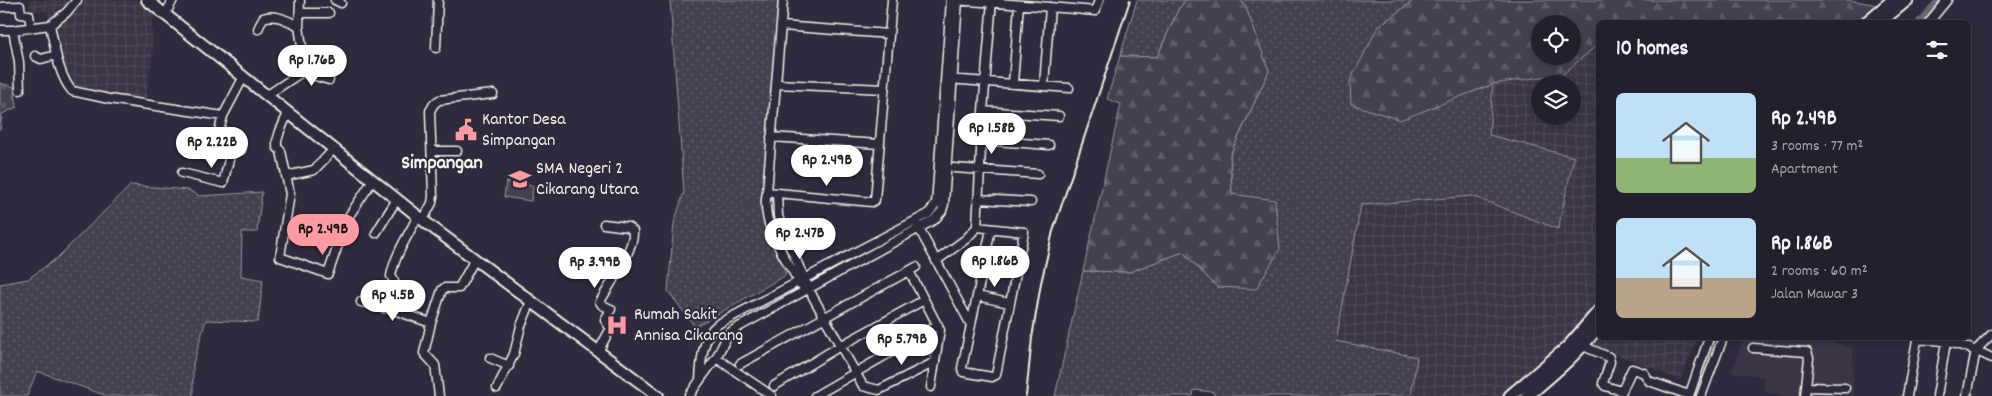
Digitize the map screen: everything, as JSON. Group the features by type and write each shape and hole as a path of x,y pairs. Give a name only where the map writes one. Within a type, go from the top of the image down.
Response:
{"highway":[{"path":"1869,20 1893,0"},
{"path":"1882,20 1907,0"},
{"path":"1510,396 1563,352 1596,314"},
{"path":"1527,396 1583,346 1596,330"}],"main road":[{"path":"146,0 421,218 651,394"}],"street":[{"path":"0,30 31,28 50,24 66,13 77,0"},
{"path":"165,16 173,0"},
{"path":"266,96 302,72 304,61 299,26 300,0"},
{"path":"436,48 438,0"},
{"path":"783,0 765,210 768,222 825,317 863,386 879,390 935,362"},
{"path":"767,192 874,202 892,0"},
{"path":"689,396 716,358 732,331 919,229 934,220 942,211 943,152 951,0 992,1 1095,11 1099,0"},
{"path":"948,79 958,0"},
{"path":"1930,20 1947,0"},
{"path":"936,261 966,239 977,227 983,111 992,1"},
{"path":"1013,83 1019,5"},
{"path":"0,7 20,6 21,14 29,15 31,28"},
{"path":"1044,85 1050,7"},
{"path":"300,13 329,13"},
{"path":"258,29 263,18 268,16 299,26"},
{"path":"50,24 56,55 72,91 110,99 223,116"},
{"path":"781,26 889,34"},
{"path":"13,30 19,62 20,90"},
{"path":"35,56 41,59 56,55"},
{"path":"302,72 329,80"},
{"path":"213,154 223,116 243,78"},
{"path":"948,79 1069,88"},
{"path":"776,84 884,89"},
{"path":"384,308 394,281 391,276 400,248 432,203 430,111 439,100 493,94"},
{"path":"983,111 1059,116"},
{"path":"288,113 277,141 290,194 280,257 328,274 346,219 373,180"},
{"path":"772,137 879,144"},
{"path":"982,140 1048,145"},
{"path":"215,145 241,150"},
{"path":"182,173 222,183 232,148"},
{"path":"286,176 314,170 334,149"},
{"path":"432,151 457,151"},
{"path":"700,380 701,356 715,326 930,212 936,204 943,152"},
{"path":"954,168 1038,174"},
{"path":"777,193 779,222 802,280"},
{"path":"376,233 397,199"},
{"path":"978,199 1031,202"},
{"path":"915,221 971,325"},
{"path":"598,352 608,329 605,320 611,309 600,302 630,250 633,237 632,231 628,227 604,224"},
{"path":"977,227 1024,232 994,377 962,371 976,296 992,229"},
{"path":"438,396 435,365 424,353 431,323 442,290 444,288 459,288 474,259"},
{"path":"740,364 913,269 924,300 938,325 940,335 931,387"},
{"path":"976,296 1009,303"},
{"path":"774,386 840,346 924,300"},
{"path":"497,388 509,366 531,301"},
{"path":"361,302 431,323"},
{"path":"815,396 938,325"},
{"path":"1967,396 1976,350 1992,334"},
{"path":"1699,388 1709,340"},
{"path":"1583,346 1609,357 1610,362 1603,383 1605,386 1622,391 1632,369 1644,373 1649,381 1689,396 1699,388 1722,340"},
{"path":"1907,396 1917,340"},
{"path":"1927,340 1946,342 1976,350 1992,358"},
{"path":"1937,396 1946,342"},
{"path":"1753,348 1808,352 1805,396"},
{"path":"490,358 509,366"},
{"path":"716,358 772,396"},
{"path":"1806,387 1845,388"}],"shaded area":[{"path":"29,0 160,0 152,25 153,50 145,105 74,90 57,57 52,25 47,11 27,12 31,3"},
{"path":"1596,46 1596,340 1696,340 1680,380 1577,338 1510,396 1411,396 1416,357 1336,341 1361,205 1472,196 1558,229 1489,135 1493,84 1531,79 1531,125 1581,125 1581,75 1556,75 1563,74 1574,65 1581,65 1581,59"},
{"path":"1742,340 1825,340 1853,348 1853,396 1780,396 1780,393 1764,393 1764,377 1732,372"}],"green space":[{"path":"670,0 781,0 761,210 786,275 695,327 668,291 674,223 684,192"},
{"path":"1137,0 1186,0 1178,10 1157,57 1120,56"},
{"path":"1186,0 1240,0 1245,5 1269,71 1230,155 1232,194 1275,200 1280,249 1256,289 1217,287 1183,252 1129,272 1083,271 1121,104 1107,99 1120,56 1157,57 1178,10"},
{"path":"1240,0 1414,0 1378,27 1452,99 1493,84 1489,135 1574,157 1558,229 1472,196 1361,205 1336,341 1417,357 1411,396 1214,396 1214,392 1194,390 1193,396 1055,396 1083,271 1129,272 1183,252 1217,287 1232,194 1230,155 1269,71 1245,5"},
{"path":"1414,0 1849,0 1878,5 1860,20 1596,20 1596,46 1581,59 1581,15 1531,15 1531,65 1574,65 1563,74 1531,75 1531,79 1493,84 1400,120 1351,104 1350,81 1378,27"},
{"path":"0,83 14,87 17,107 2,114 0,130"},
{"path":"506,182 533,186 531,201 504,197"},
{"path":"131,185 188,190 200,196 262,192 257,232 242,232 241,276 263,280 258,322 206,320 193,364 193,396 107,396 37,371 27,396 0,396 0,284 28,279 57,258"}],"waterway":[{"path":"1921,20 1939,0"},
{"path":"1696,396 1715,340"}],"railway":[{"path":"1026,396 1032,338 1041,283 1053,231 1130,0"}],"place":[{"name":"Kantor Desa Simpangan","path":"466,130"},
{"name":"SMA Negeri 2 Cikarang Utara","path":"520,179"},
{"name":"Rumah Sakit Annisa Cikarang","path":"617,325"}],"district":[{"name":"Simpangan","path":"442,164"}]}
